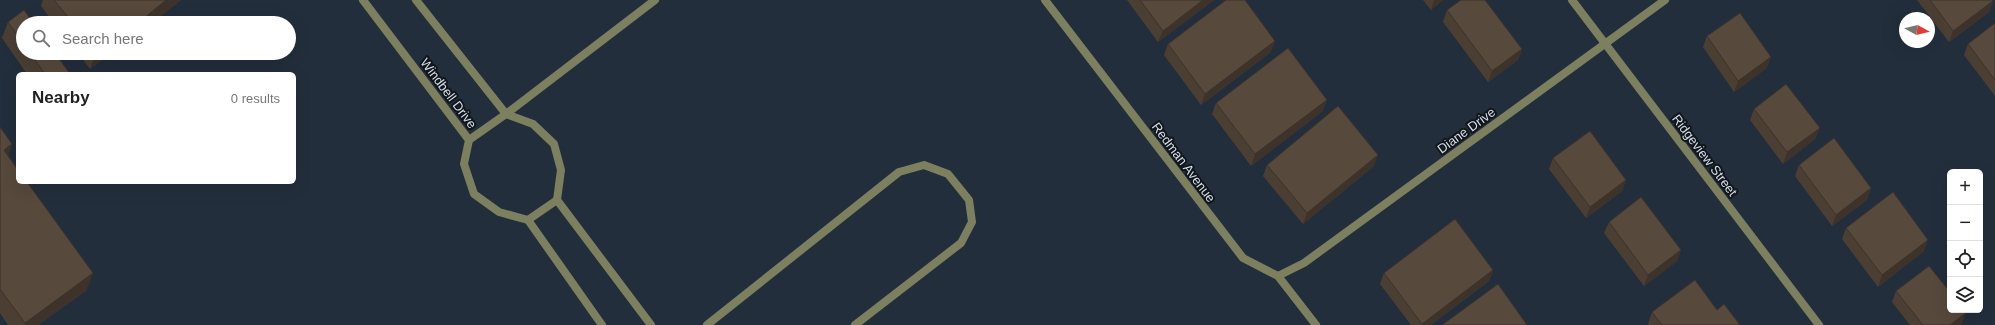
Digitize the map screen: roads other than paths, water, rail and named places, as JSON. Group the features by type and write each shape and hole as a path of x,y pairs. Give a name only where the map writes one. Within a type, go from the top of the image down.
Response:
{"street":[{"name":"Windbell Drive","path":"363,0 469,140 464,164 474,194 499,212 528,220"},
{"path":"416,0 506,114 533,124 554,144 561,170 557,200 650,325"},
{"path":"469,140 506,114 655,0"},
{"name":"Redman Avenue","path":"1045,0 1243,258 1278,276 1316,325"},
{"name":"Ridgeview Street","path":"1572,0 1819,325"},
{"name":"Diane Drive","path":"1278,276 1304,263 1665,0"},
{"path":"707,325 899,172 924,165 948,174 969,200 972,222 961,242 855,325"},
{"path":"557,200 528,220 602,325"}]}
